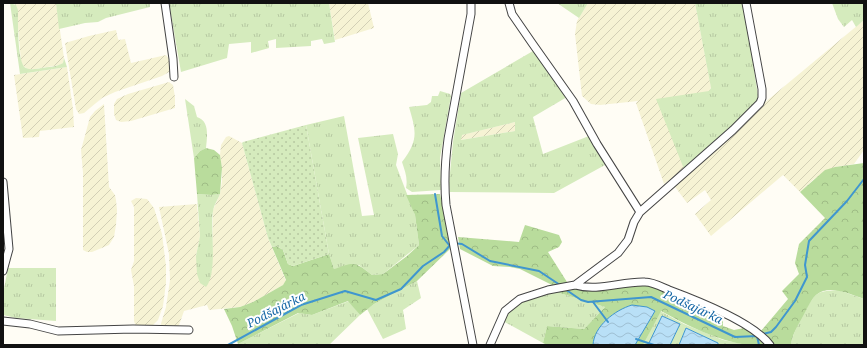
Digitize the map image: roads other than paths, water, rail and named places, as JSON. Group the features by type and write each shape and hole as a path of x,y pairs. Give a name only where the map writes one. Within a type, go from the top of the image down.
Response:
{"street":[{"path":"165,3 174,77"},
{"path":"471,3 471,14 453,105 445,160 446,200 473,345"},
{"path":"509,3 512,14 574,101 597,144 640,212"},
{"path":"575,285 618,253 628,240 634,222 640,212 733,130 760,103 762,98 762,89 746,3"},
{"path":"3,182 8,249 3,271"},
{"path":"490,345 505,311 520,299 548,290 575,285 583,287 605,287 647,282 715,308 766,338 770,345"},
{"path":"3,321 30,324 58,331 133,329 189,330"}],"water":[{"path":"632,305 647,307 655,311 635,345 593,345 594,338 601,325 612,315 625,307"},
{"path":"662,316 680,324 670,345 648,345"},
{"path":"686,328 718,343 718,345 679,345"}],"waterway":[{"path":"763,334 771,332 776,327 795,301 807,277 805,265 809,241 847,201 864,179"},
{"path":"435,194 442,236 449,245"},
{"name":"Podšajárka","path":"228,345 301,305 345,291 376,300 401,289 423,266 444,252 452,243 462,244 490,261 539,271 560,285"},
{"name":"Podšajárka","path":"565,289 581,300 588,302 651,297 735,337 757,336 759,345"},
{"path":"593,302 608,322"},
{"path":"636,339 654,345"}]}
